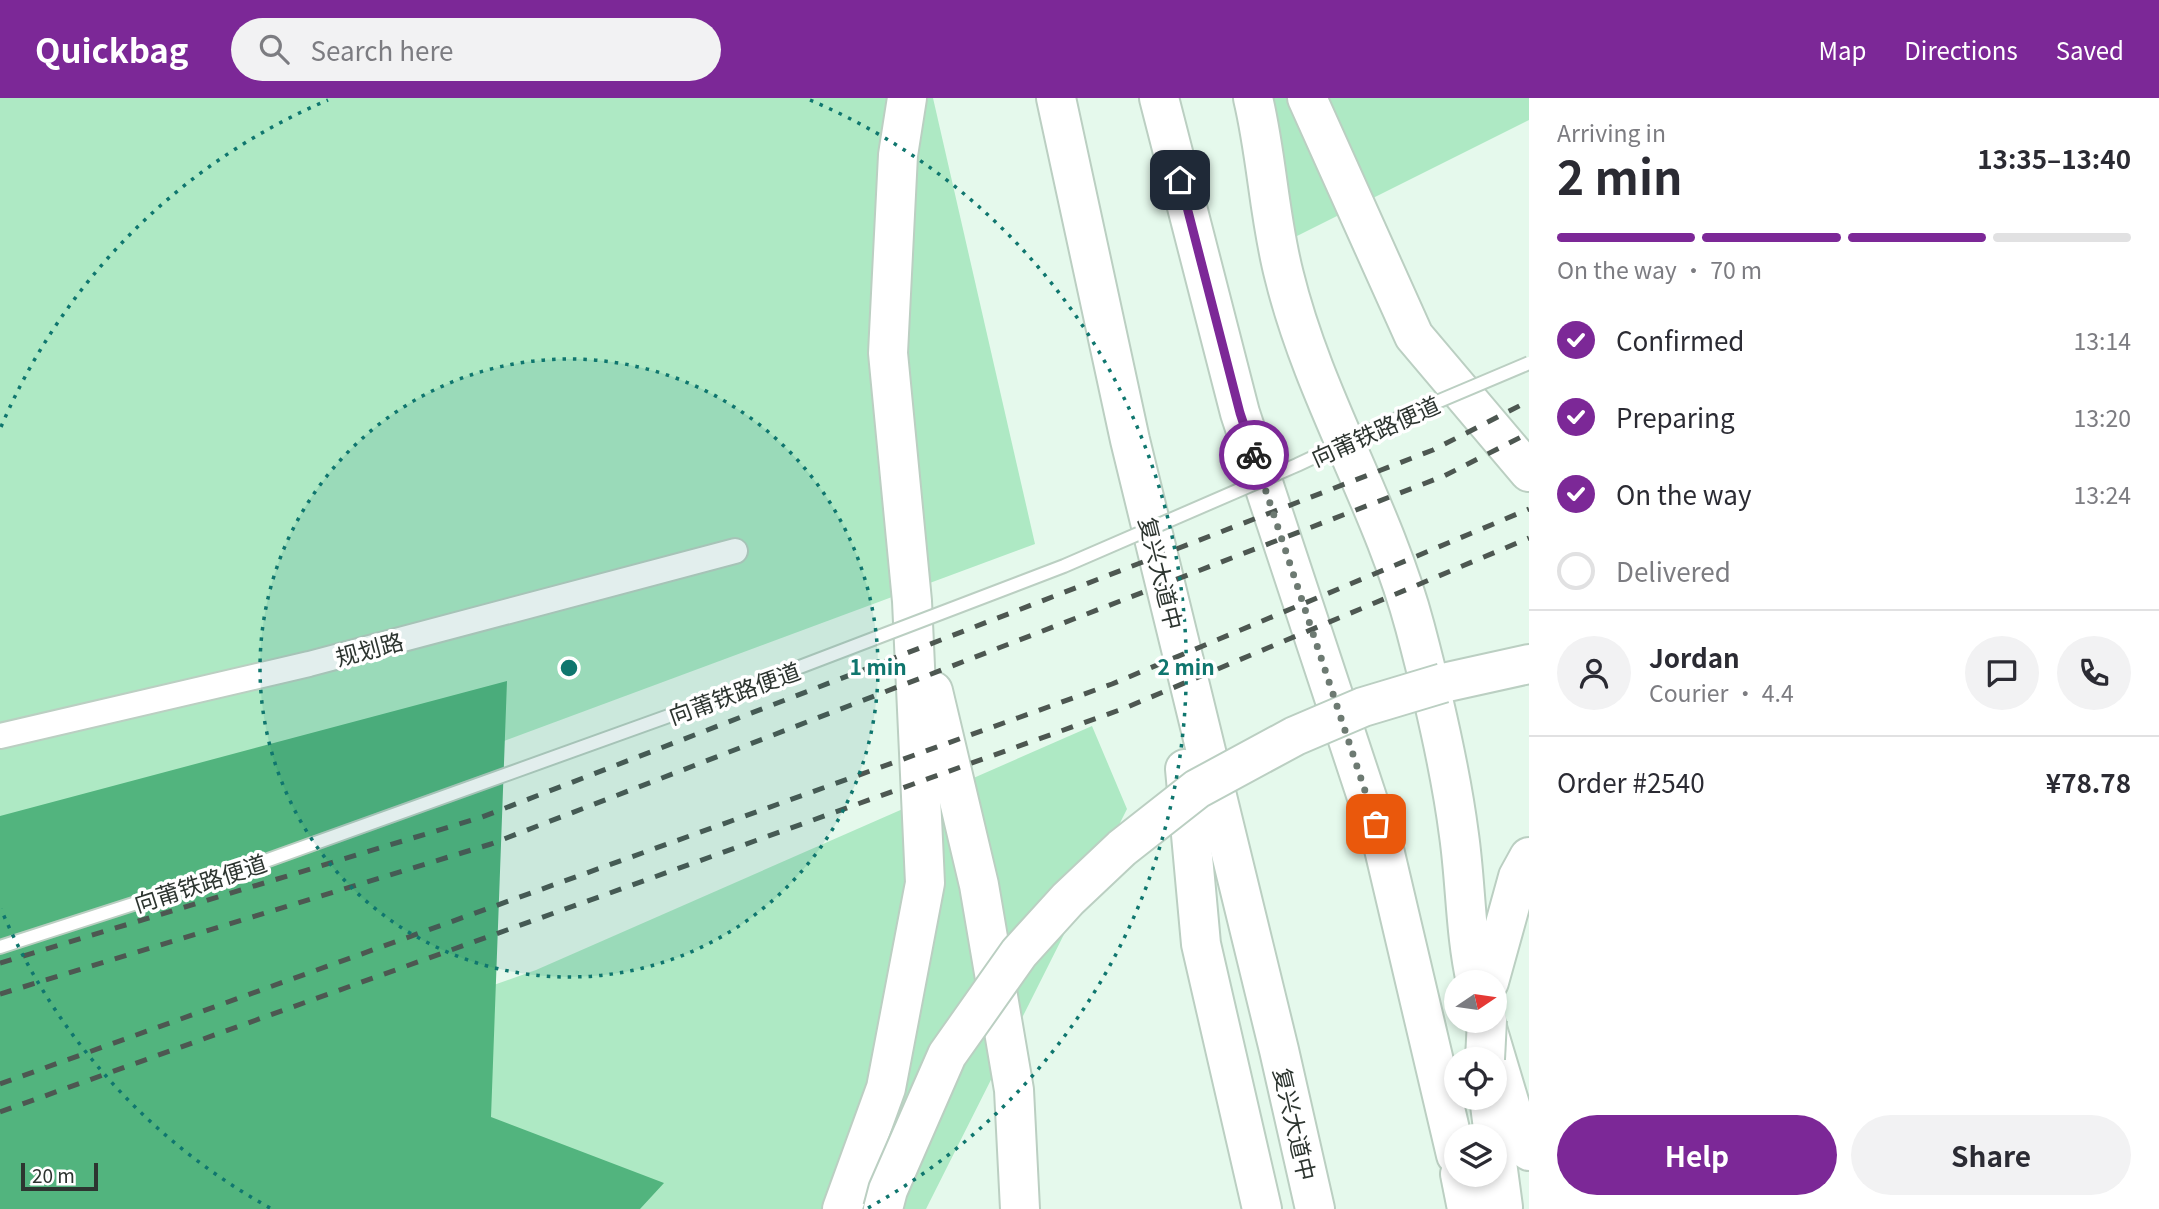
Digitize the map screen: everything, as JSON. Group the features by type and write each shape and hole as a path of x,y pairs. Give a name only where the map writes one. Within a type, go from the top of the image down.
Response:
{"main road":[{"path":"842,1209 886,1088 925,883 912,601 888,352 898,155 907,98"},
{"name":"复兴大道中","path":"1056,98 1130,440 1279,1050 1315,1209"},
{"path":"1159,98 1240,413 1384,849 1449,1124"},
{"path":"1253,98 1284,275 1312,362 1336,424 1400,573 1416,629 1459,835 1476,970"},
{"path":"1307,98 1414,336 1529,472"},
{"path":"912,601 979,885 1014,1090 1020,1209"},
{"path":"1170,603 1201,944 1262,1209"},
{"path":"883,1209 888,1190 947,1055 1019,953 1068,899 1122,848 1197,789 1307,731 1377,703 1443,683 1529,664"},
{"path":"1479,970 1529,857"},
{"path":"1490,1033 1516,1125 1529,1151"},
{"path":"1463,1187 1467,1209"},
{"path":"1494,1209 1497,1201 1495,1187"},
{"path":"1501,1187 1504,1209"}],"street":[{"name":"规划路","path":"0,736 309,664 735,551"}],"lane":[{"name":"向莆铁路便道","path":"0,947 257,864 716,699 1064,566 1529,363"}],"shaded area":[{"path":"0,98 933,98 1035,544 442,764 0,917"},
{"path":"1244,98 1529,98 1529,120 1279,245"},
{"path":"507,681 491,1117 664,1183 640,1209 0,1209 0,816"},
{"path":"1092,726 1127,809 926,1209 0,1209 437,1005 536,970"}],"railway":[{"path":"0,963 482,817 1433,450 1529,401"},
{"path":"0,994 491,844 1444,476 1529,433"},
{"path":"0,1084 1112,684 1529,509"},
{"path":"0,1112 1125,708 1529,538"}],"way so far":[{"path":"1254,455 1376,824"}],"route":[{"path":"1180,180 1240,413 1254,455"}]}
